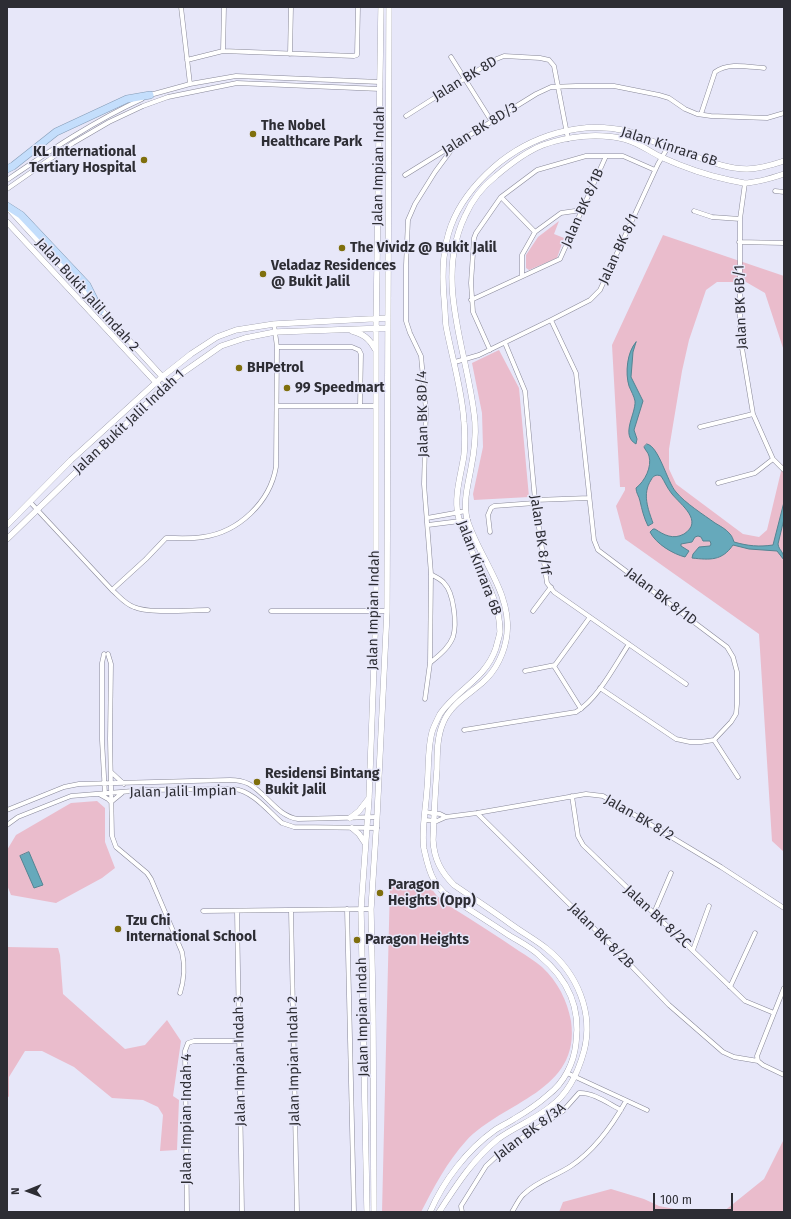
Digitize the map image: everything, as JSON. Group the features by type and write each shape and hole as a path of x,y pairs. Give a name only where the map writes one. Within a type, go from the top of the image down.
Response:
{"highway":[{"path":"7,169 13,166 56,132 127,99 150,95"},
{"path":"7,207 21,215 87,285 100,311"}],"street":[{"path":"181,7 190,84"},
{"path":"223,51 224,7"},
{"path":"290,54 291,7"},
{"path":"187,60 223,51 354,56 357,55 358,7"},
{"name":"Jalan Impian Indah","path":"367,1212 361,909 369,798 376,611 376,318 381,7"},
{"name":"Jalan Impian Indah","path":"374,1212 371,909 377,828 387,611 389,7"},
{"name":"Jalan BK 8D","path":"406,116 494,60 504,56 540,58 549,60 554,66 567,130"},
{"path":"452,57 464,79 492,122"},
{"path":"701,114 715,72 720,68 730,66 764,68"},
{"path":"7,180 63,142 108,115 150,95 190,84 236,76 380,82"},
{"path":"7,188 73,143 109,122 143,106 168,97 237,83 380,88"},
{"path":"557,86 614,86 634,89 659,94 686,109 701,114 767,118 784,113"},
{"name":"Jalan BK 8D/3","path":"405,175 536,94 551,87 557,86"},
{"name":"Jalan Kinrara 6B","path":"430,1212 441,1191 458,1166 478,1145 496,1130 550,1094 567,1073 575,1052 578,1032 577,1011 571,995 558,972 539,955 444,893 433,879 424,848 425,812 432,730 441,714 458,695 479,677 492,658 500,636 499,615 492,594 460,522 456,503 464,452 464,424 461,393 446,324 442,275 444,247 452,222 475,185 495,166 529,144 567,130 606,128 628,131 668,148 731,167 747,169 767,166 784,161"},
{"path":"567,130 568,139"},
{"name":"Jalan Kinrara 6B","path":"439,1212 457,1184 476,1160 500,1138 550,1107 562,1096 575,1077 581,1064 587,1030 586,1014 576,984 567,969 547,949 454,885 444,875 437,863 434,851 434,814 439,738 443,722 449,712 484,681 494,669 501,658 507,635 506,611 502,596 468,520 466,512 466,491 474,449 475,427 473,405 454,307 451,266 457,231 471,202 480,190 491,180 516,160 542,146 568,139 587,136 607,136 627,139 662,157 708,175 745,183 769,179 784,174"},
{"name":"Jalan BK 8D/4","path":"425,699 430,663 431,574 428,518 424,484 426,410 421,356 406,321 408,220 419,198 455,145"},
{"name":"Jalan BK 8/1","path":"455,362 479,355 505,343 590,300 600,290 662,157 668,148"},
{"name":"Jalan BK 8/1B","path":"471,300 560,259 606,156"},
{"path":"490,350 473,312 471,300 474,238 501,197 537,170 581,157 623,156 656,170"},
{"name":"Jalan BK 6B/1","path":"745,183 740,219 739,242 740,336 753,414 773,459 784,470"},
{"path":"775,191 784,192"},
{"path":"501,197 535,232"},
{"path":"522,276 522,255 535,232 561,213 582,210"},
{"path":"694,211 712,217 740,219"},
{"name":"Jalan Bukit Jalil Indah 2","path":"7,222 162,389"},
{"path":"739,242 784,243"},
{"name":"Jalan Bukit Jalil Indah 2","path":"100,311 168,384"},
{"name":"Jalan Bukit Jalil Indah 1","path":"7,525 71,460 162,377 191,354 217,337 236,330 274,324 388,318"},
{"name":"Jalan BK 8/1D","path":"551,320 576,373 594,540 598,550 727,647 733,657 737,672 736,714 732,722 714,740"},
{"path":"112,590 146,559 166,538 204,537 220,532 238,524 257,508 274,480 276,467 277,347 274,324"},
{"name":"Jalan Bukit Jalil Indah 1","path":"7,539 162,389 221,346 245,338 275,332 388,328"},
{"path":"346,329 364,335 372,343 376,352"},
{"name":"Jalan BK 8/1f","path":"505,343 525,391 535,502 547,583 554,592 686,684"},
{"path":"277,347 352,347 359,350 361,354 360,406"},
{"path":"277,406 376,406"},
{"path":"700,427 753,414"},
{"path":"718,483 755,473 773,459"},
{"path":"71,460 79,468"},
{"path":"490,532 488,515 489,510 494,506 589,498"},
{"path":"30,502 124,602 141,609 208,610"},
{"path":"428,518 466,512"},
{"path":"428,525 468,520"},
{"path":"430,663 443,652 452,637 455,614 451,594 445,583 431,574"},
{"path":"533,611 550,587"},
{"path":"271,611 387,611"},
{"path":"525,671 554,666 590,617"},
{"path":"464,730 571,713 581,709 600,688 629,644"},
{"path":"105,794 102,740 102,667 106,654 110,667 112,836 116,847 147,873 182,952 184,958 183,985 180,993"},
{"path":"554,666 581,709"},
{"path":"102,667 110,667"},
{"path":"600,688 676,739 690,742 714,740 738,777"},
{"path":"111,772 124,784"},
{"path":"94,784 102,777 104,773"},
{"name":"Jalan Jalil Impian","path":"7,810 64,787 79,784 230,780 241,781 250,785 289,818 377,817"},
{"name":"Jalan Jalil Impian","path":"7,825 18,817 71,796 145,790 234,789 241,790 253,797 287,826 377,828"},
{"path":"111,802 124,792"},
{"path":"99,794 111,802"},
{"name":"Jalan BK 8/2","path":"477,813 586,794 604,796 721,867 784,908"},
{"name":"Jalan BK 8/2C","path":"572,796 578,836 583,845 745,1001 774,1013"},
{"path":"350,818 359,811 369,798"},
{"path":"425,812 446,817"},
{"path":"425,820 434,821 446,817 477,813"},
{"name":"Jalan BK 8/2B","path":"477,813 681,1015 723,1052 734,1057 758,1062 762,1066 784,1076"},
{"path":"352,828 359,834 365,843"},
{"path":"654,913 671,873"},
{"path":"693,950 709,906"},
{"path":"347,909 354,1212"},
{"path":"203,911 371,909"},
{"name":"Jalan Impian Indah 2","path":"291,910 297,1212"},
{"name":"Jalan Impian Indah 3","path":"237,911 242,1212"},
{"path":"730,987 755,933"},
{"path":"758,1062 757,1056 784,988"},
{"name":"Jalan Impian Indah 4","path":"187,1212 185,1051 188,1043 194,1041 239,1041"},
{"path":"567,1073 647,1110"},
{"name":"Jalan BK 8/3A","path":"462,1212 461,1206 486,1166 502,1151 563,1111 579,1093 594,1096 621,1110"},
{"path":"512,1212 523,1194 545,1180 572,1166 595,1146 616,1120 626,1101"}],"shaded area":[{"path":"559,221 554,234 564,238 557,258 529,270 526,268 526,255 538,237"},
{"path":"663,235 784,276 784,351 765,293 746,282 717,282 706,290 689,340 682,371 669,449 669,469 676,484 743,534 759,537 767,530 784,459 784,852 772,841 759,634 625,539 616,506 625,490 625,487 620,487 612,345"},
{"path":"499,350 519,388 529,497 474,500 473,494 483,447 482,413 472,363"},
{"path":"97,801 105,808 105,842 115,868 102,878 56,903 11,895 7,885 7,850 16,835 71,803"},
{"path":"390,883 428,884 437,896 451,907 537,963 548,973 557,985 567,1006 571,1021 571,1045 564,1064 552,1080 536,1093 482,1127 466,1141 447,1166 421,1212 382,1212"},
{"path":"7,947 58,948 60,955 63,994 125,1049 145,1045 167,1020 181,1041 173,1096 179,1100 177,1150 160,1151 163,1115 158,1107 143,1100 112,1098 74,1067 42,1051 25,1051 9,1077 9,1097 7,1096"},
{"path":"784,1139 784,1212 723,1212 764,1179"},
{"path":"611,1189 644,1199 659,1206 690,1212 559,1212 563,1202"}],"water":[{"path":"636,342 633,352 631,377 643,401 634,430 637,439 636,444 631,440 629,435 635,401 629,386 627,369 631,351"},
{"path":"647,444 651,446 659,457 676,492 695,509 727,531 734,542 754,546 773,545 784,502 784,519 778,544 784,560 777,551 749,549 733,545 720,557 710,559 692,558 693,554 699,547 710,546 711,544 710,541 703,541 701,537 698,536 695,537 692,542 681,544 681,546 689,551 685,557 675,554 656,541 650,532 653,529 669,536 676,537 684,534 690,529 692,524 689,513 670,492 661,476 656,475 648,485 646,496 653,523 648,526 636,491 636,488 645,478 650,465 648,453 644,447"},
{"path":"29,852 43,885 34,888 20,856"}],"place":[{"name":"The Nobel Healthcare Park","path":"253,134"},
{"name":"KL International Tertiary Hospital","path":"144,160"},
{"name":"The Vividz @ Bukit Jalil","path":"342,248"},
{"name":"Veladaz Residences @ Bukit Jalil","path":"263,274"},
{"name":"BHPetrol","path":"239,368"},
{"name":"99 Speedmart","path":"287,388"},
{"name":"Residensi Bintang Bukit Jalil","path":"257,782"},
{"name":"Paragon Heights (Opp)","path":"380,893"},
{"name":"Tzu Chi International School","path":"118,929"},
{"name":"Paragon Heights","path":"357,940"}]}
